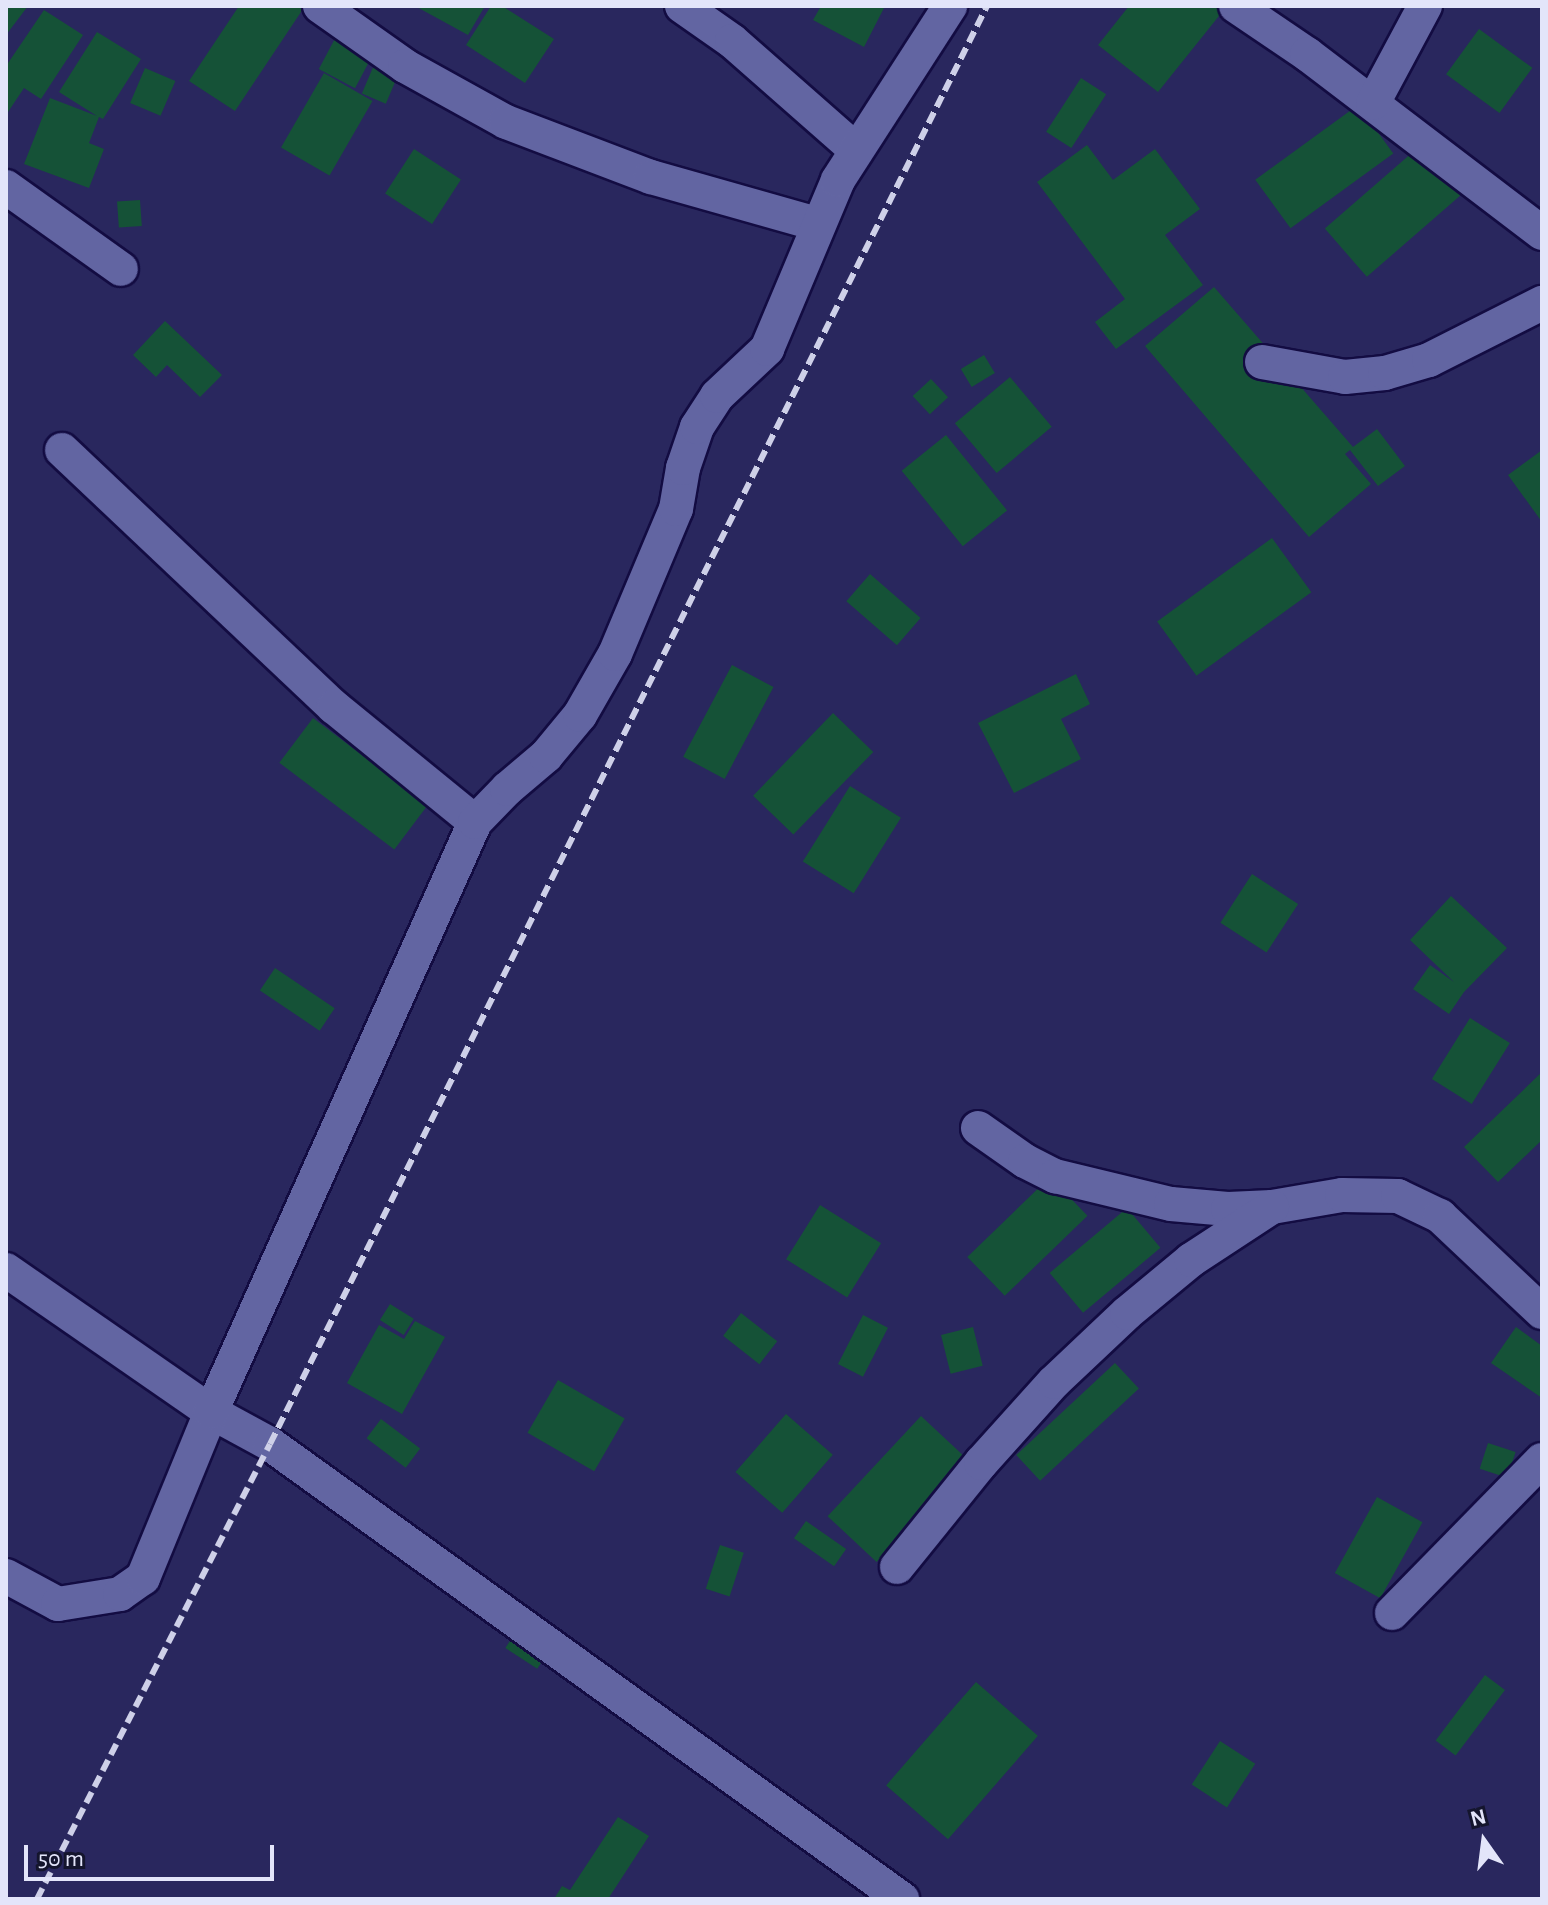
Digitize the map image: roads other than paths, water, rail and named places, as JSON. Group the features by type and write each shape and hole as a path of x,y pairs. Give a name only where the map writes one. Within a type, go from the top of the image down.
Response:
{"street":[{"path":"320,6 405,66 506,122 651,177 817,224"},
{"path":"682,6 743,50 856,150"},
{"path":"6,1576 58,1604 120,1594 143,1578 211,1412 475,822 546,756 580,715 615,654 676,509 683,468 697,427 717,396 767,349 817,224 856,150 950,6"},
{"path":"1236,6 1373,103 1542,233"},
{"path":"1373,103 1425,6"},
{"path":"6,187 121,269"},
{"path":"1262,362 1345,377 1385,373 1429,360 1542,303"},
{"path":"62,450 334,707 475,822"},
{"path":"978,1128 1025,1161 1055,1176 1171,1204 1228,1209 1272,1207 1342,1195 1398,1196 1440,1216 1542,1312"},
{"path":"897,1567 981,1463 1075,1362 1191,1260 1272,1207"},
{"path":"6,1270 211,1412 270,1444 902,1899"},
{"path":"1392,1613 1542,1460"}],"railway":[{"path":"37,1899 270,1444 987,6"}]}
